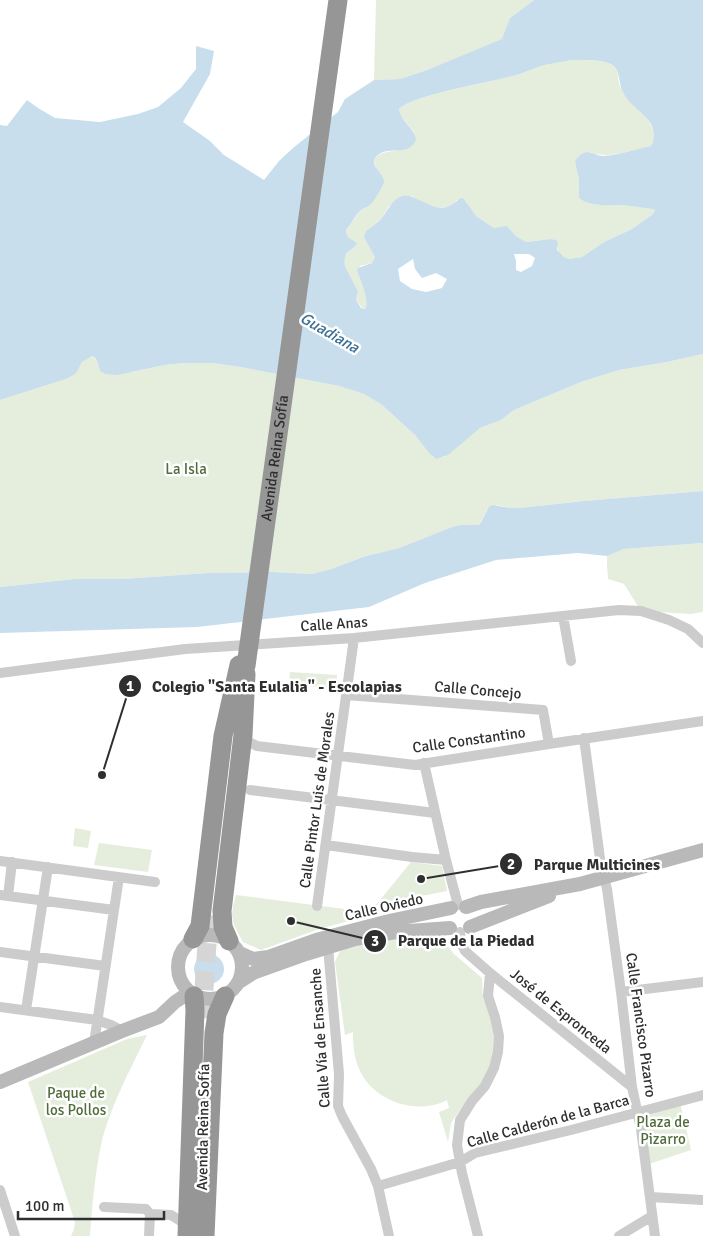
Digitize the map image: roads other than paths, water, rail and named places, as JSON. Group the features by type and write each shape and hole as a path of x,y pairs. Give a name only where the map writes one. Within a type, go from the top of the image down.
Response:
{"highway":[{"name":"Avenida Reina Sofía","path":"212,916 326,0"},
{"name":"Avenida Reina Sofía","path":"242,666 338,0"},
{"path":"234,947 223,927 222,911 243,735 242,666"},
{"path":"193,939 200,926 223,736 242,666"},
{"path":"187,1226 195,1010 192,995"},
{"path":"205,1236 214,1033 217,1014 225,996"},
{"name":"Avenida Reina Sofía","path":"187,1226 204,1018"}],"main road":[{"name":"Calle Oviedo","path":"239,982 253,973 355,939 396,932 460,929 580,884 703,850"},
{"name":"Calle Oviedo","path":"234,947 253,959 268,957 316,940 389,921 580,884"},
{"path":"458,907 472,914 473,918 460,929 446,920 448,912 458,907"},
{"path":"211,935 220,936 234,947 242,962 242,972 239,982 231,993 217,999 202,999 192,995 184,987 180,979 178,961 186,945 193,939 211,935"},
{"path":"170,1008 178,990 180,979"},
{"path":"0,1082 159,1017 184,996 192,995"}],"street":[{"name":"Calle Anas","path":"0,673 186,649 354,638 619,610 641,611 669,620 688,630 703,643"},
{"path":"563,616 571,661"},
{"name":"Calle Pintor Luis de Morales","path":"317,906 354,638"},
{"name":"Calle Concejo","path":"346,695 543,710 549,744"},
{"name":"Calle Constantino","path":"243,735 247,741 257,746 414,765 703,721"},
{"name":"Calle Francisco Pizarro","path":"584,738 601,866 607,889 632,1086 638,1113 655,1236"},
{"path":"424,763 458,907"},
{"path":"250,790 435,813"},
{"path":"326,845 446,860"},
{"path":"0,861 155,882"},
{"path":"12,862 4,896 114,910"},
{"path":"26,1010 48,867"},
{"path":"94,1043 119,877"},
{"name":"José de Espronceda","path":"460,929 461,942 465,951 632,1086"},
{"name":"Calle Vía de Ensanche","path":"328,947 339,1074 338,1106 371,1168 378,1186 390,1236"},
{"path":"0,952 105,966"},
{"path":"478,1236 457,1145 460,1120 472,1100 485,1086 494,1068 498,1052 499,1036 488,996 490,972"},
{"path":"621,992 703,982"},
{"path":"0,1007 97,1020 122,1031"},
{"name":"Calle Calderón de la Barca","path":"378,1186 460,1162 475,1153 703,1096"},
{"path":"0,1190 2,1204 15,1236"},
{"path":"650,1197 703,1200"},
{"path":"104,1207 146,1209 150,1214 187,1226"},
{"path":"150,1214 150,1236"},
{"path":"619,1236 630,1233 652,1216"}],"water":[{"name":"Guadiana","path":"534,0 703,0 703,354 619,370 581,382 514,410 501,420 480,428 448,455 436,459 415,435 382,405 364,394 339,386 213,363 165,365 117,375 105,374 100,371 97,360 92,356 82,362 74,375 66,379 0,400 0,125 7,126 27,100 55,118 100,122 138,114 158,107 181,88 196,69 196,46 214,51 210,74 183,122 210,141 224,155 264,180 279,161 293,148 338,112 345,99 374,80 400,79 502,39 510,18","holes":["572,60 602,61 614,66 626,97 649,121 654,133 654,140 651,146 601,156 587,152 577,158 575,162 579,179 579,198 594,204 652,209 655,210 653,214 632,229 604,242 582,257 569,259 557,250 558,242 556,240 527,242 516,236 506,226 494,228 476,216 464,199 461,198 449,206 441,208 412,197 402,196 395,200 381,219 366,231 364,237 375,257 372,263 358,268 357,271 366,299 366,308 361,308 356,300 358,292 345,266 345,256 357,243 348,237 346,230 356,215 371,204 384,182 374,162 378,155 383,152 408,149 416,140 399,109 407,104 435,94 513,76 545,65","514,254 529,254 535,258 532,266 521,272 516,270","413,259 415,269 422,278 436,273 447,279 442,288 426,292 412,289 400,281 398,269"]},
{"path":"703,491 703,543 624,549 607,556 578,553 496,560 425,583 369,607 197,627 0,633 0,587 74,579 123,579 208,573 272,572 312,574 366,556 399,548 452,527 478,525 489,507 493,505 519,508"},
{"path":"209,954 220,958 224,969 220,980 209,984 198,980 194,969 198,958"}],"tunnel":[{"path":"202,1018 209,915"}],"place":[{"name":"Colegio \"Santa Eulalia\" - Escolapias","path":"102,775"},
{"name":"Parque Multicines","path":"421,879"},
{"name":"Parque de la Piedad","path":"291,921"}],"park label":[{"name":"La Isla","path":"186,469"},
{"name":"Paque de los Pollos","path":"76,1102"},
{"name":"Plaza de Pizarro","path":"663,1130"}]}
